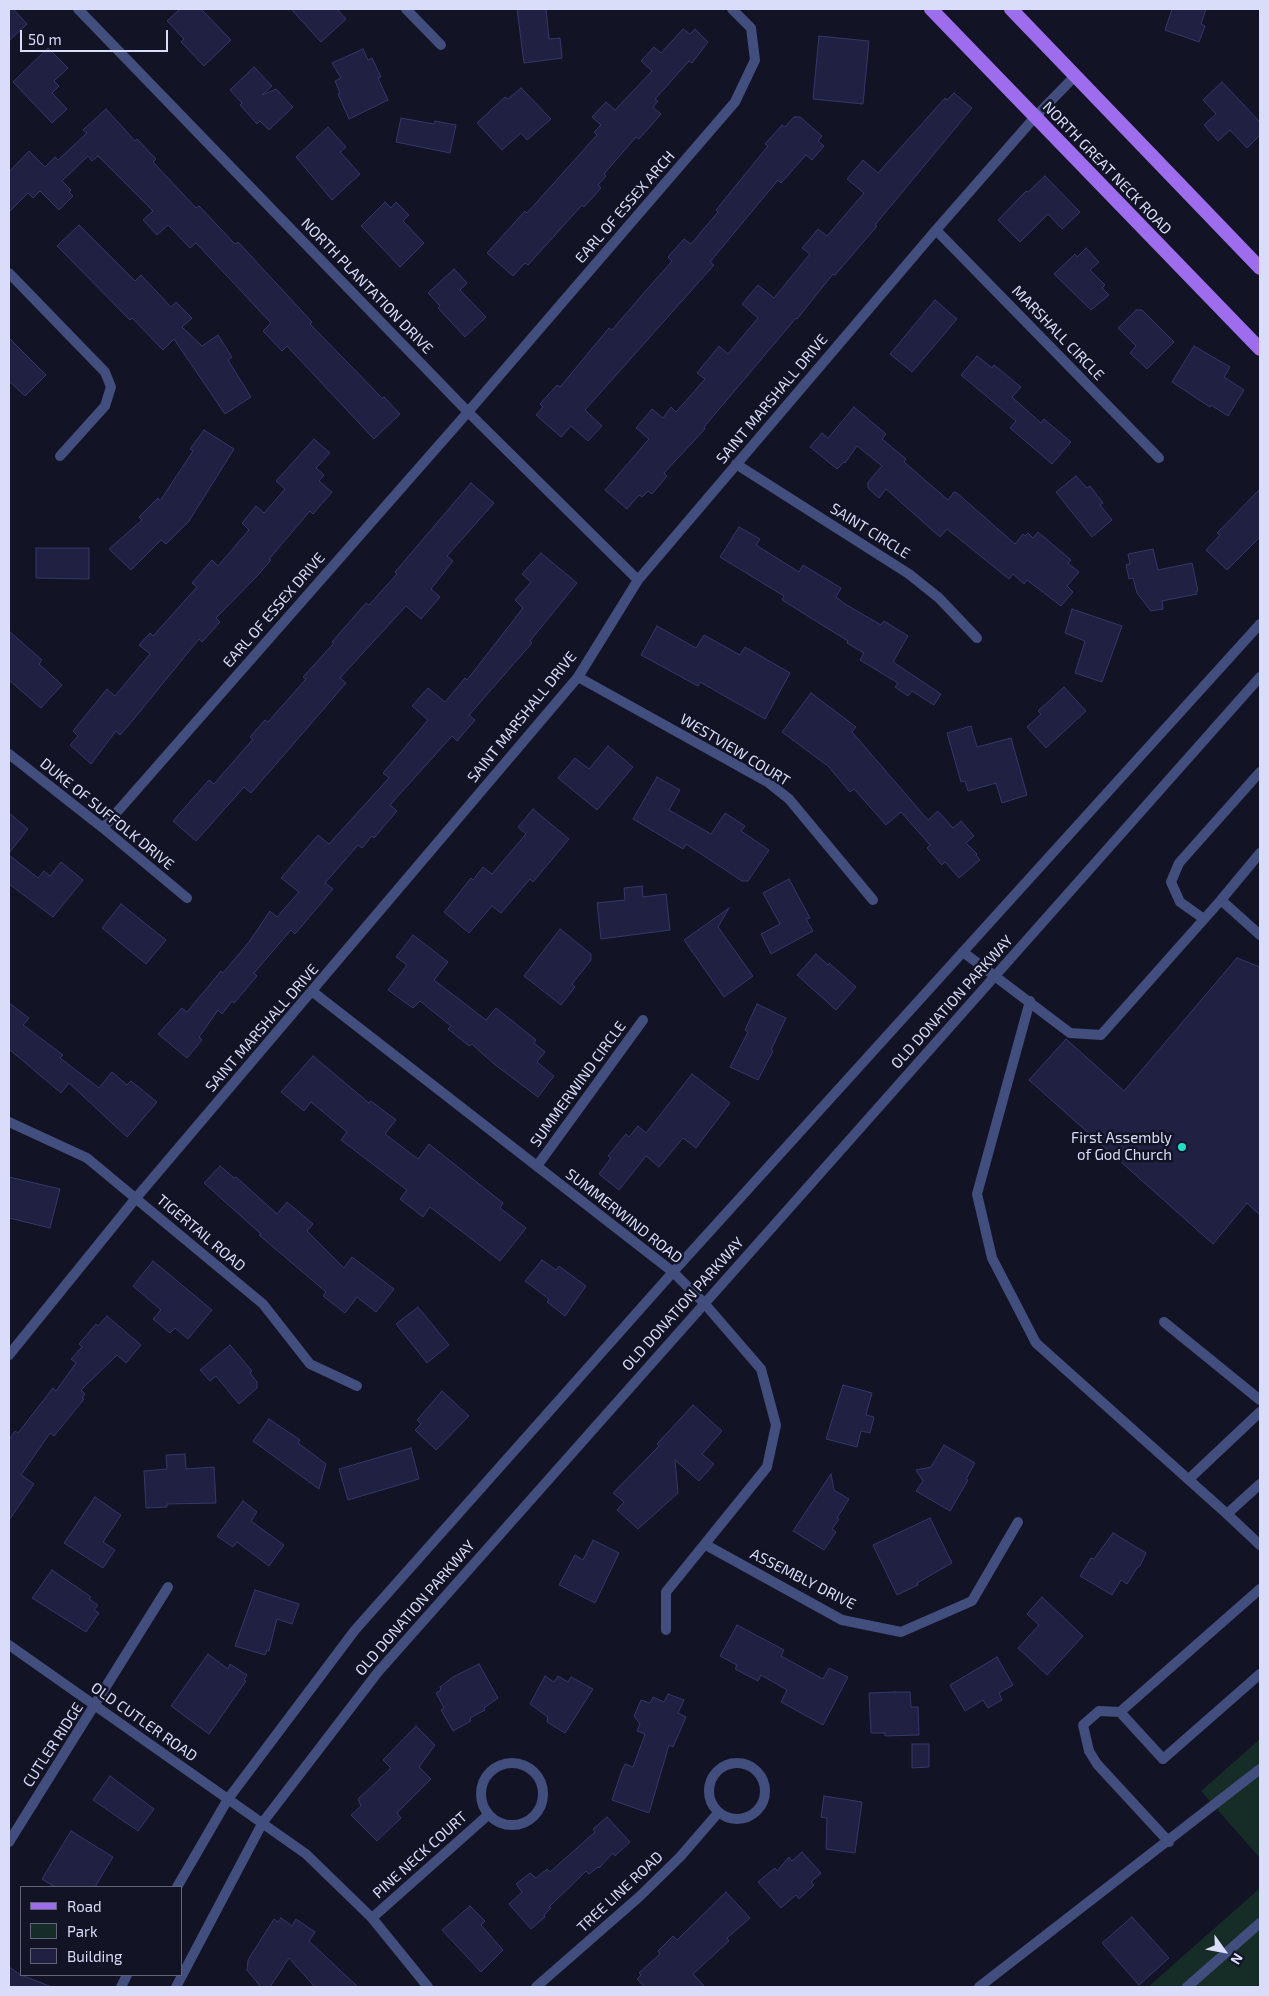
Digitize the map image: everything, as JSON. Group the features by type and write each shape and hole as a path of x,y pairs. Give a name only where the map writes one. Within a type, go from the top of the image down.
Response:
{"main road":[{"name":"NORTH GREAT NECK ROAD","path":"931,9 1260,349"},
{"path":"1011,9 1260,268"}],"street":[{"name":"NORTH PLANTATION DRIVE","path":"78,9 468,412 638,580"},
{"path":"406,9 441,45"},
{"name":"EARL OF ESSEX ARCH","path":"468,412 735,102 755,60 752,28 732,9"},
{"name":"SAINT MARSHALL DRIVE","path":"9,1355 136,1198 578,677 638,580 936,230 1035,117 1075,76"},
{"name":"MARSHALL CIRCLE","path":"936,230 1159,458"},
{"path":"9,273 105,372 111,386 105,406 60,456"},
{"name":"EARL OF ESSEX DRIVE","path":"103,828 468,412"},
{"name":"SAINT CIRCLE","path":"736,464 910,574 939,598 977,638"},
{"name":"OLD DONATION PARKWAY","path":"178,1886 228,1799 355,1630 673,1272 1260,624"},
{"name":"WESTVIEW COURT","path":"578,677 769,783 789,799 873,900"},
{"name":"OLD DONATION PARKWAY","path":"182,1976 263,1822 378,1672 704,1303 1259,681"},
{"name":"DUKE OF SUFFOLK DRIVE","path":"9,754 103,828 187,898"},
{"path":"1204,919 1180,902 1171,882 1179,862 1260,772"},
{"path":"963,952 996,975 1070,1033 1101,1035 1221,900 1260,853"},
{"path":"1221,900 1260,935"},
{"name":"SUMMERWIND ROAD","path":"312,992 673,1272 704,1303 761,1369 776,1425 767,1467 706,1545 666,1592 666,1630"},
{"path":"1030,1001 977,1194 992,1258 1036,1343 1260,1545"},
{"name":"SUMMERWIND CIRCLE","path":"537,1166 643,1020"},
{"name":"TIGERTAIL ROAD","path":"9,1122 87,1158 263,1304 310,1364 357,1386"},
{"path":"1164,1322 1260,1400"},
{"path":"1189,1480 1260,1412"},
{"path":"1227,1514 1260,1484"},
{"name":"ASSEMBLY DRIVE","path":"706,1545 842,1620 901,1632 972,1601 1018,1522"},
{"name":"CUTLER RIDGE","path":"9,1842 96,1706 168,1588"},
{"path":"1169,1842 1097,1764 1089,1751 1083,1725 1099,1711 1120,1712 1260,1589"},
{"name":"OLD CUTLER ROAD","path":"9,1645 306,1854 372,1918 428,1987"},
{"path":"1120,1712 1163,1759 1260,1674"},
{"name":"PINE NECK COURT","path":"509,1762 528,1766 536,1772 544,1790 539,1810 533,1817 515,1825 496,1821 488,1815 480,1797 485,1778 491,1770 509,1762"},
{"path":"730,1763 748,1764 756,1769 761,1776 765,1793 758,1810 743,1819 726,1817 718,1813 712,1806 708,1789 715,1772 730,1763"},
{"path":"980,1987 1169,1842 1260,1769"},
{"name":"TREE LINE ROAD","path":"536,1987 639,1897 680,1856 718,1813"},
{"name":"PINE NECK COURT","path":"372,1918 488,1815"},
{"path":"1187,1987 1260,1923"}],"green space":[{"path":"1260,1739 1260,1858 1201,1791"},
{"path":"1260,1888 1260,1987 1148,1987"}],"building":[{"path":"9,9 13,9 27,24 9,41"},
{"path":"180,9 201,9 231,40 204,66 181,42 184,39 167,21"},
{"path":"291,9 337,9 346,19 321,42"},
{"path":"517,9 546,9 549,39 560,38 562,58 524,63"},
{"path":"1172,9 1206,9 1201,24 1205,26 1199,42 1165,30"},
{"path":"683,29 690,34 695,29 708,42 692,63 689,61 655,99 658,101 653,107 661,114 639,139 636,137 604,174 606,176 598,185 601,188 584,207 582,205 528,265 525,263 513,276 487,253 525,211 527,213 597,135 594,132 601,125 592,117 606,102 615,110 652,71 641,61 654,47 661,53"},
{"path":"819,36 869,41 863,104 813,99"},
{"path":"48,48 68,68 54,81 59,86 52,93 67,109 52,123 13,82"},
{"path":"363,49 368,60 372,58 381,77 378,78 388,100 349,119 338,94 340,93 335,81 341,78 332,63"},
{"path":"254,67 272,86 262,95 276,89 293,107 269,130 260,121 257,124 230,90"},
{"path":"1222,82 1260,122 1260,135 1247,148 1230,130 1218,141 1204,125 1216,114 1203,100"},
{"path":"521,88 551,119 527,140 521,133 502,150 477,123 505,97 508,99"},
{"path":"954,93 972,108 875,225 877,226 835,275 833,274 704,427 705,429 664,473 667,476 652,494 648,491 642,497 639,495 627,509 605,490 649,439 636,428 652,409 663,418 671,407 676,412 705,379 697,373 719,346 728,354 758,318 742,304 758,285 774,298 810,254 802,248 818,229 827,236 864,193 847,179 863,160 878,173 945,98 947,100"},
{"path":"106,109 135,141 137,139 156,159 153,162 196,208 199,206 235,244 238,242 312,322 310,324 400,414 374,439 287,346 282,351 263,331 271,323 196,243 190,248 168,225 157,235 143,220 153,211 98,156 92,161 88,156 62,181 71,190 69,192 73,196 59,210 40,191 33,198 28,193 9,212 9,172 29,151 45,167 55,157 58,160 87,133 83,130"},
{"path":"794,117 800,117 822,136 818,141 824,146 812,160 806,155 781,183 778,180 710,262 714,265 585,410 602,426 588,441 571,426 561,437 536,415 543,407 540,404 557,385 560,387 609,328 612,330 672,261 668,257 684,239 691,244 768,146 765,144 782,125 785,127"},
{"path":"401,118 434,124 435,121 456,125 450,153 396,142"},
{"path":"328,127 346,147 340,152 360,174 332,200 296,157"},
{"path":"1045,176 1080,212 1062,229 1048,214 1020,242 998,220 1026,191 1028,192"},
{"path":"385,202 391,208 396,202 409,215 403,221 424,243 400,267 361,226"},
{"path":"79,225 135,281 141,275 171,307 176,302 192,318 182,327 202,346 218,335 232,357 228,360 251,397 225,414 174,339 163,350 132,318 130,320 57,246"},
{"path":"1086,248 1099,262 1090,270 1105,285 1102,288 1109,295 1091,310 1054,274 1075,254 1077,257"},
{"path":"454,269 467,283 460,290 486,317 465,337 438,308 440,306 428,293"},
{"path":"935,300 957,319 912,372 890,354"},
{"path":"1136,310 1142,310 1174,342 1147,369 1130,353 1136,346 1118,328"},
{"path":"9,338 46,375 25,396 9,381"},
{"path":"1194,346 1230,367 1224,377 1244,390 1228,416 1211,405 1210,407 1172,382"},
{"path":"977,356 992,368 994,365 1021,387 1012,397 1041,423 1044,419 1071,442 1052,464 1010,428 1016,421 961,375"},
{"path":"854,407 886,434 882,439 906,459 904,462 948,500 954,492 957,493 1015,544 1023,534 1025,536 1028,533 1033,538 1038,532 1071,560 1068,563 1079,572 1067,586 1073,592 1061,606 1027,580 1024,584 1013,574 1009,579 947,529 940,537 886,489 879,498 868,488 868,482 882,466 857,446 845,463 837,469 810,447 822,433 828,438"},
{"path":"204,430 234,449 189,521 166,544 161,540 131,570 109,549 142,520 139,517 158,498 160,501 193,451 190,449"},
{"path":"314,439 330,453 316,468 324,475 319,481 332,492 313,514 310,511 269,559 271,560 259,574 216,618 220,622 202,642 199,639 133,720 120,735 116,731 91,764 70,745 78,736 73,731 107,689 115,696 150,654 139,645 150,633 153,636 197,587 192,583 212,560 218,566 249,530 242,523 256,506 264,513 285,489 276,481"},
{"path":"1076,476 1087,488 1090,486 1103,503 1100,505 1112,520 1092,537 1056,492"},
{"path":"471,483 494,503 447,556 453,561 431,589 440,597 421,619 406,606 340,678 346,683 251,793 244,787 196,841 173,821 209,780 214,784 253,739 250,737 265,720 268,722 306,679 303,677 334,643 332,642 366,603 369,605 397,574 395,572"},
{"path":"1260,489 1260,537 1227,570 1206,550 1220,535 1217,533"},
{"path":"739,527 760,539 756,545 799,572 803,565 841,588 836,597 845,604 881,625 884,621 908,636 893,662 941,694 934,705 912,691 908,696 895,687 898,683 860,660 864,653 847,643 848,641 782,600 784,596 720,557"},
{"path":"36,548 89,548 89,579 36,578"},
{"path":"1153,549 1158,570 1192,563 1197,594 1162,601 1163,609 1151,611 1137,593 1133,578 1129,579 1126,565 1130,564 1128,554"},
{"path":"541,553 577,583 530,641 532,643 469,715 475,720 457,741 452,736 390,805 397,811 374,838 372,836 362,848 358,845 325,883 333,889 295,934 291,930 254,973 257,976 234,1003 232,1001 222,1014 218,1010 199,1037 202,1040 187,1058 158,1034 182,1008 187,1012 221,971 223,973 249,942 270,911 277,917 299,892 281,878 318,835 329,844 389,778 383,773 428,720 412,706 428,688 445,702 465,678 467,680 523,608 515,600 531,582 522,574"},
{"path":"1072,609 1122,626 1102,682 1075,673 1085,641 1065,633"},
{"path":"657,626 696,648 704,635 740,655 745,647 790,673 765,719 700,682 698,686 641,655"},
{"path":"9,631 42,660 39,664 62,685 41,708 9,680"},
{"path":"1064,687 1086,711 1046,748 1027,727 1041,714 1038,711"},
{"path":"811,693 856,727 852,732 928,820 938,811 953,828 961,821 974,836 966,843 980,860 959,878 945,862 942,865 927,848 930,845 901,812 886,825 854,789 850,792 828,766 782,732"},
{"path":"971,726 977,747 1011,738 1027,795 1002,803 996,783 968,791 965,781 961,782 947,733"},
{"path":"608,746 633,767 597,810 558,778 575,758 589,769"},
{"path":"657,777 680,790 669,810 711,834 725,813 745,826 741,831 769,850 748,881 742,881 686,844 683,849 633,819"},
{"path":"533,809 569,839 533,882 530,879 501,913 492,906 469,933 444,912 471,878 473,880 483,867 492,874 526,834 518,827"},
{"path":"9,813 28,829 9,853"},
{"path":"9,855 38,878 44,871 50,876 61,862 83,880 53,917 9,884"},
{"path":"789,879 810,918 806,919 813,931 771,954 761,934 780,924 763,893"},
{"path":"642,886 643,897 666,894 670,930 601,939 597,903 625,900 624,888"},
{"path":"121,904 166,940 146,964 102,928"},
{"path":"729,908 718,927 753,976 724,997 684,940"},
{"path":"560,929 591,954 591,960 572,984 575,987 561,1005 524,976"},
{"path":"413,935 448,962 434,980 486,1020 496,1008 536,1040 534,1043 545,1052 537,1062 554,1076 538,1097 494,1064 472,1044 469,1046 448,1029 451,1026 420,1001 413,1008 388,990 407,965 396,957"},
{"path":"816,954 856,987 836,1010 797,975"},
{"name":"First Assembly of God Church","path":"1237,958 1260,967 1260,1215 1247,1203 1213,1244 1029,1080 1066,1039 1124,1091"},
{"path":"9,1003 29,1018 23,1025 63,1055 60,1058 99,1088 112,1072 127,1085 131,1081 157,1102 127,1137 69,1083 61,1093 9,1049"},
{"path":"757,1004 786,1018 771,1050 773,1051 758,1080 730,1067 748,1032 745,1030"},
{"path":"313,1056 369,1103 371,1101 396,1120 385,1134 418,1159 429,1144 503,1203 500,1208 526,1228 500,1261 430,1207 423,1217 400,1199 407,1190 341,1140 347,1132 311,1102 304,1111 281,1092"},
{"path":"692,1074 730,1103 696,1148 683,1138 659,1167 646,1156 619,1190 599,1174 611,1158 608,1156 626,1134 629,1137 638,1126 646,1133"},
{"path":"220,1166 234,1178 236,1177 277,1214 287,1202 313,1224 307,1231 344,1268 352,1257 394,1289 376,1312 357,1297 345,1313 323,1296 326,1292 259,1235 261,1234 204,1183"},
{"path":"9,1177 60,1189 50,1228 9,1218"},
{"path":"542,1260 556,1270 559,1266 586,1286 565,1316 547,1302 549,1299 525,1281"},
{"path":"153,1261 212,1310 188,1339 175,1328 170,1333 153,1319 161,1310 133,1286"},
{"path":"418,1307 449,1345 427,1363 396,1324"},
{"path":"107,1316 141,1345 126,1363 117,1355 81,1390 85,1394 82,1398 84,1399 54,1436 50,1433 21,1475 34,1484 9,1520 9,1440 15,1431 18,1433 53,1388 56,1391 76,1363 71,1359 82,1347 79,1344 96,1324 98,1326"},
{"path":"230,1345 252,1371 250,1373 257,1382 257,1388 239,1404 216,1376 210,1381 200,1370"},
{"path":"843,1385 872,1393 866,1415 874,1417 870,1433 861,1431 857,1447 826,1439"},
{"path":"442,1391 469,1416 436,1450 415,1430 421,1424 417,1420"},
{"path":"693,1405 722,1431 702,1454 714,1464 699,1481 675,1460 678,1493 638,1529 617,1510 624,1502 613,1493 659,1446 657,1444"},
{"path":"269,1419 300,1440 298,1443 326,1464 319,1489 253,1441"},
{"path":"944,1445 975,1463 966,1479 968,1480 950,1511 916,1491 923,1481 916,1470 931,1467"},
{"path":"411,1448 419,1479 348,1500 339,1469"},
{"path":"185,1454 186,1469 214,1467 216,1503 167,1504 167,1507 146,1508 144,1471 167,1469 166,1455"},
{"path":"831,1474 834,1490 849,1499 832,1529 836,1532 824,1550 793,1531"},
{"path":"95,1497 121,1515 103,1542 115,1550 103,1568 64,1543"},
{"path":"243,1501 257,1512 251,1521 284,1545 269,1566 237,1542 233,1547 217,1536"},
{"path":"930,1518 952,1563 917,1583 918,1585 897,1595 873,1545"},
{"path":"1113,1533 1146,1553 1140,1566 1127,1584 1121,1580 1112,1595 1080,1576 1091,1558 1094,1559"},
{"path":"593,1540 619,1553 595,1603 559,1585 575,1555 583,1560"},
{"path":"52,1570 91,1597 89,1599 98,1605 94,1610 99,1613 86,1632 32,1598"},
{"path":"255,1590 299,1604 292,1624 277,1619 269,1651 267,1650 265,1655 235,1646"},
{"path":"1042,1597 1083,1636 1047,1675 1018,1648 1039,1625 1027,1614"},
{"path":"737,1625 784,1650 781,1656 823,1679 829,1668 848,1677 823,1725 781,1702 787,1690 761,1675 758,1681 735,1669 737,1665 720,1656"},
{"path":"208,1654 228,1669 230,1664 247,1675 244,1680 246,1681 209,1734 171,1706"},
{"path":"997,1657 1013,1685 999,1693 1002,1700 988,1708 983,1700 965,1711 950,1685"},
{"path":"479,1664 498,1698 484,1708 485,1710 470,1718 471,1721 453,1731 441,1710 444,1708 436,1693 441,1690 440,1687 453,1677"},
{"path":"545,1676 554,1682 558,1676 568,1682 571,1677 593,1689 565,1733 547,1722 548,1717 530,1704"},
{"path":"910,1692 911,1707 918,1707 919,1735 885,1736 885,1733 871,1733 869,1693"},
{"path":"668,1694 684,1700 678,1713 686,1717 673,1747 669,1745 649,1813 612,1800 625,1764 633,1767 645,1734 637,1731 640,1724 634,1716 641,1700 650,1703 653,1697 664,1702"},
{"path":"416,1726 435,1745 419,1767 431,1779 397,1813 401,1818 377,1841 351,1815 361,1806 358,1799 391,1768 383,1760"},
{"path":"912,1744 929,1744 929,1767 912,1768"},
{"path":"110,1776 154,1809 138,1831 93,1800"},
{"path":"824,1796 862,1802 855,1853 826,1849 827,1818 821,1817"},
{"path":"607,1817 630,1842 615,1856 613,1853 599,1868 589,1874 586,1871 549,1907 551,1908 544,1915 545,1917 531,1929 509,1904 522,1892 516,1884 530,1873 536,1878 547,1869 550,1872 595,1832 593,1829"},
{"path":"71,1831 113,1857 96,1886 53,1886 42,1879"},
{"path":"802,1852 821,1873 811,1882 814,1885 799,1899 796,1895 781,1908 758,1882 775,1868 777,1871 789,1857 792,1861"},
{"path":"726,1892 750,1918 727,1938 729,1941 693,1974 705,1987 645,1987 637,1979 641,1975 639,1973 660,1954 658,1951 673,1936 677,1940"},
{"path":"470,1906 485,1921 481,1925 503,1950 481,1972 442,1930"},
{"path":"1132,1917 1169,1958 1139,1985 1102,1943"},
{"path":"281,1918 292,1926 296,1919 315,1932 309,1941 358,1987 315,1987 289,1958 270,1987 261,1987 247,1970 248,1960 274,1919 278,1922"},
{"path":"9,1967 20,1976 52,1987 9,1987"}],"place":[{"name":"First Assembly of God Church","path":"1182,1147"}]}
